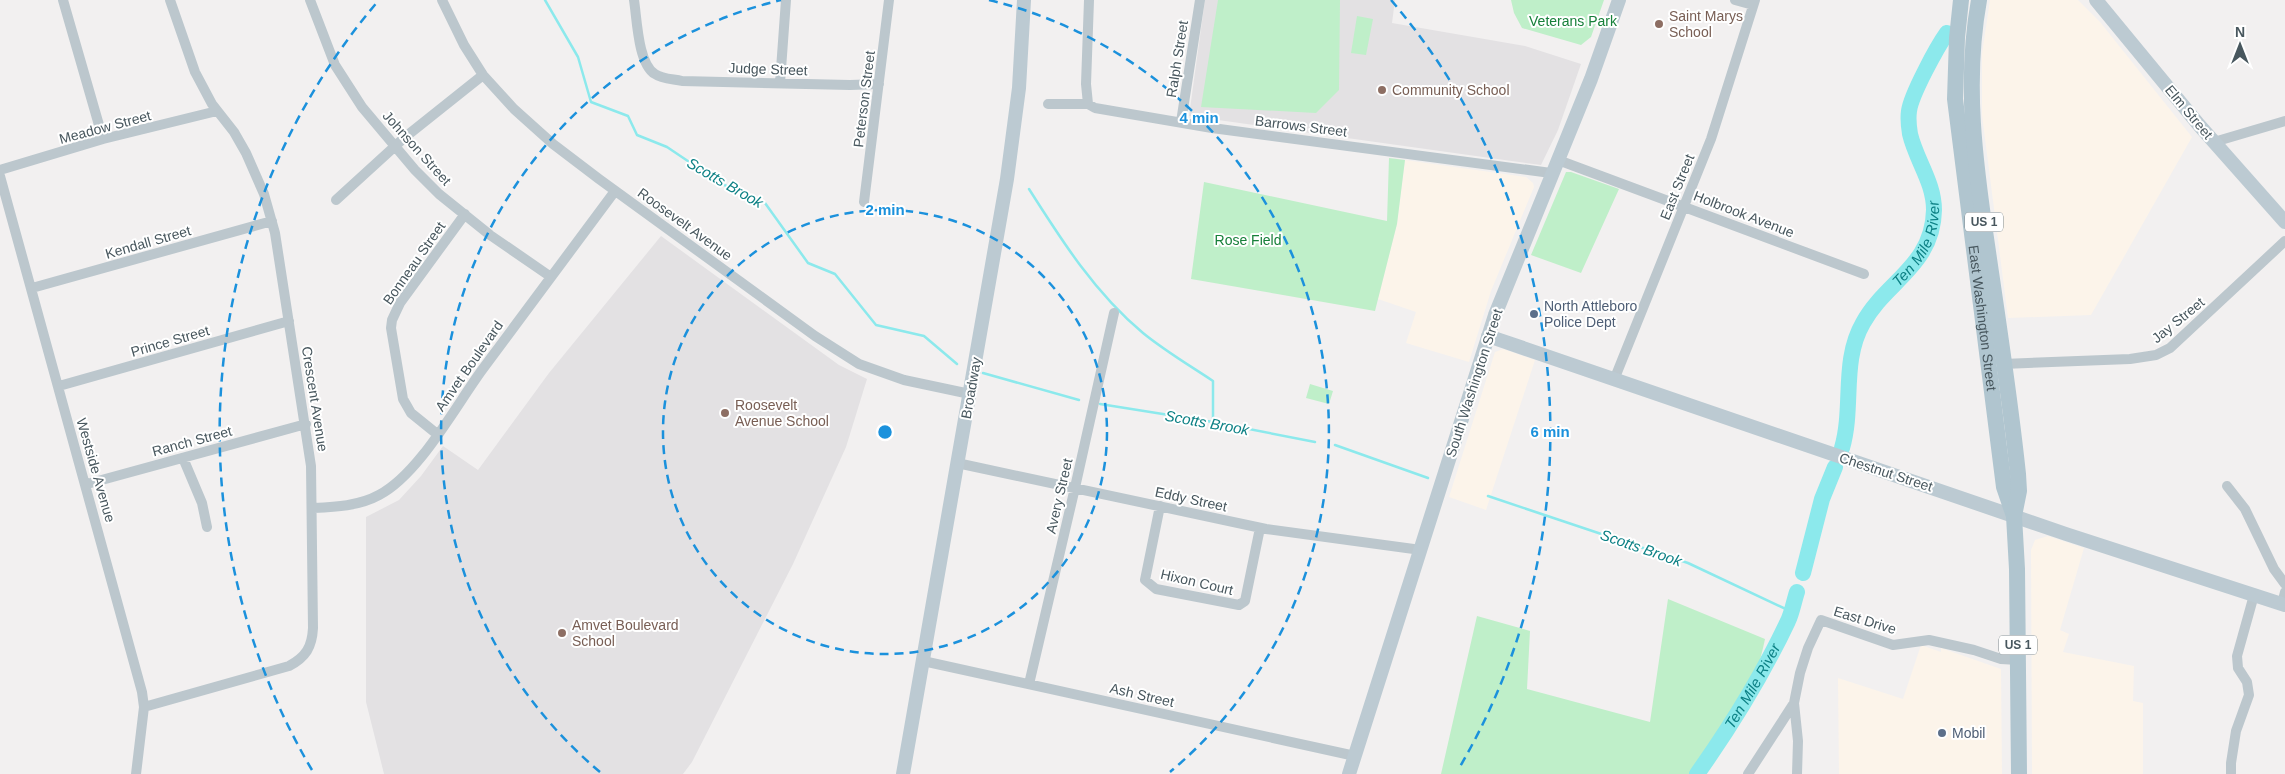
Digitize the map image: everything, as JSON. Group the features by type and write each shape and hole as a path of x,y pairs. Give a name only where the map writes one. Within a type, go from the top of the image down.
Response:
{"main road":[{"name":"East Washington Street","path":"1961,0 1956,70 1958,134 2004,487 2014,516"},
{"name":"East Washington Street","path":"1979,0 1974,33 1971,110 1977,172 2019,491 2014,516 2017,569 2019,774"}],"street":[{"path":"63,0 103,139"},
{"name":"Crescent Avenue","path":"144,707 289,666 306,654 312,638 311,466 306,424 272,221 264,194 246,152 234,132 217,111 195,72 170,0"},
{"name":"Johnson Street","path":"310,0 335,65 362,107 415,170 439,194 490,235 550,277"},
{"name":"Roosevelt Avenue","path":"442,0 464,45 483,75 514,109 553,144 814,336 859,364 904,380 970,394"},
{"name":"Judge Street","path":"634,0 642,52 647,67 656,75 682,81 880,84"},
{"path":"780,83 786,0"},
{"name":"Peterson Street","path":"864,202 889,0"},
{"name":"Broadway","path":"903,774 1015,127 1024,0"},
{"path":"1088,104 1086,84 1089,0"},
{"name":"Ralph Street","path":"1181,122 1200,0"},
{"name":"South Washington Street","path":"1349,774 1488,336 1551,174 1607,40 1619,0"},
{"path":"1735,0 1754,3"},
{"name":"Elm Street","path":"2096,0 2214,142 2285,222"},
{"name":"East Street","path":"1614,380 1711,139 1754,3"},
{"path":"336,200 395,145 483,75"},
{"name":"Barrows Street","path":"1048,104 1088,104 1095,108 1181,122 1551,174"},
{"name":"Meadow Street","path":"0,170 103,139 217,111"},
{"path":"2214,142 2285,120"},
{"name":"Holbrook Avenue","path":"1558,160 1864,274"},
{"name":"Westside Avenue","path":"0,176 140,680 144,707 136,774"},
{"name":"Amvet Boulevard","path":"312,508 353,504 379,496 407,472 437,434 615,190"},
{"name":"Bonneau Street","path":"437,434 411,413 403,399 392,340 392,320 400,303 465,214"},
{"name":"Kendall Street","path":"32,288 272,221"},
{"name":"Jay Street","path":"2003,364 2130,359 2156,355 2170,348 2285,241"},
{"name":"Avery Street","path":"1029,684 1114,313"},
{"name":"Prince Street","path":"59,386 289,322"},
{"name":"Chestnut Street","path":"1488,336 2014,516 2254,595 2284,601"},
{"name":"Ranch Street","path":"86,484 306,424"},
{"path":"183,458 202,503 207,527"},
{"name":"Eddy Street","path":"957,463 1260,528 1421,550"},
{"path":"2226,486 2245,508 2274,569 2285,584"},
{"name":"Hixon Court","path":"1160,506 1146,580 1156,589 1239,605 1245,601 1260,528"},
{"path":"2231,774 2230,763 2236,731 2249,695 2248,682 2238,668 2237,656 2254,595"},
{"name":"East Drive","path":"1794,703 1805,656 1821,620 1893,645 1915,644 1929,640 2000,658 2018,660"},
{"name":"Ash Street","path":"923,661 1355,756"},
{"path":"1748,774 1794,703"},
{"path":"1794,703 1798,741 1797,774"}],"shaded area":[{"name":"Community School","path":"1205,0 1395,0 1392,23 1525,46 1581,64 1558,130 1541,165 1189,116"},
{"path":"1990,0 2078,0 2100,22 2192,137 2091,315 2008,318 1982,115 1982,54"},
{"path":"1405,160 1526,177 1533,183 1534,187 1491,291 1469,362 1406,343 1416,312 1378,299 1397,224"},
{"name":"Amvet Boulevard School","path":"661,236 839,365 867,379 846,447 793,564 692,762 683,774 384,774 366,702 366,517 399,500 421,476 443,446 478,470 549,373"},
{"path":"1503,349 1535,360 1486,510 1449,497 1495,352"},
{"path":"2048,536 2084,548 2060,630 2069,634 2063,652 2134,666 2133,701 2143,703 2143,774 2032,774 2031,550 2035,540"},
{"path":"1921,645 1941,652 1941,648 2001,669 2002,774 1839,774 1838,678 1903,699"}],"green space":[{"path":"1218,0 1340,0 1339,90 1316,113 1201,107"},
{"name":"Veterans Park","path":"1511,0 1604,0 1591,37 1581,45 1522,28 1514,13"},
{"path":"1357,16 1373,19 1366,55 1351,53"},
{"name":"Rose Field","path":"1389,158 1405,160 1397,224 1375,311 1191,279 1204,182 1387,221"},
{"path":"1566,172 1571,172 1619,189 1581,273 1531,255"},
{"path":"1310,384 1333,391 1329,404 1306,398"},
{"path":"1668,599 1765,639 1749,692 1724,742 1705,774 1441,774 1477,616 1530,631 1527,689 1650,722"}],"waterway":[{"name":"Scotts Brook","path":"545,0 578,57 591,102 628,116 637,135 667,147 722,184 765,203 808,263 835,274 876,325 924,336 957,364"},
{"name":"Ten Mile River","path":"1842,448 1847,417 1850,368 1856,338 1872,309 1917,260 1926,246 1932,229 1933,200 1928,181 1910,134 1909,114 1919,83 1947,33"},
{"path":"1029,189 1080,266 1110,301 1151,340 1213,381 1213,422"},
{"name":"Scotts Brook","path":"983,373 1079,400"},
{"name":"Scotts Brook","path":"1100,404 1213,422 1315,442"},
{"name":"Scotts Brook","path":"1335,445 1428,478"},
{"name":"Ten Mile River","path":"1803,573 1822,499 1835,467"},
{"name":"Scotts Brook","path":"1488,496 1688,563 1790,611"},
{"name":"Ten Mile River","path":"1697,774 1734,718 1768,661 1789,618 1797,592"}],"place":[{"name":"Saint Marys School","path":"1659,24"},
{"name":"Community School","path":"1382,90"},
{"name":"North Attleboro Police Dept","path":"1534,314"},
{"name":"Roosevelt Avenue School","path":"725,413"},
{"name":"Amvet Boulevard School","path":"562,633"},
{"name":"Mobil","path":"1942,733"}]}
